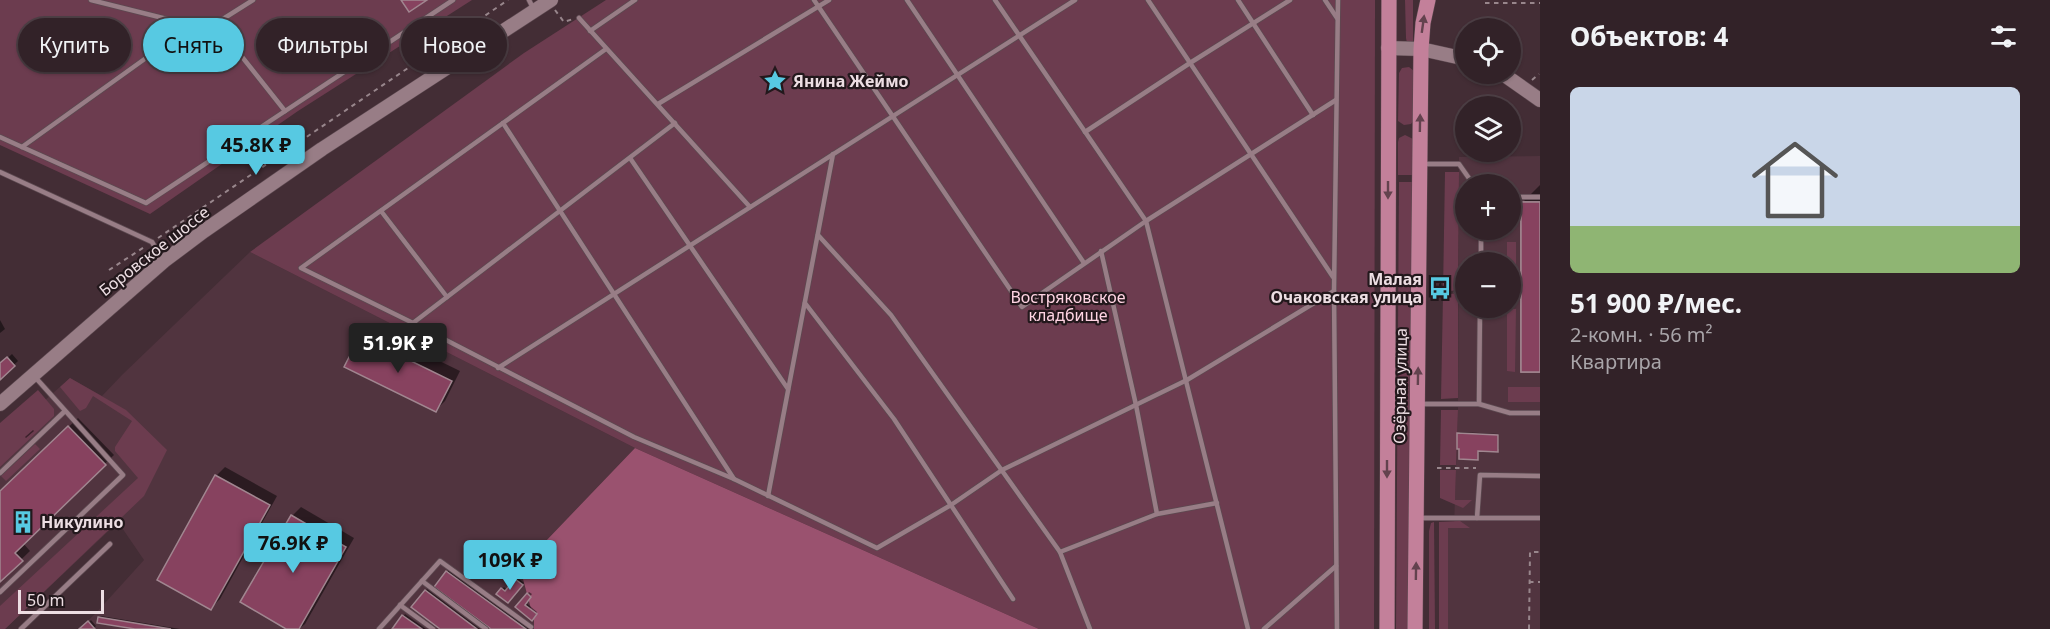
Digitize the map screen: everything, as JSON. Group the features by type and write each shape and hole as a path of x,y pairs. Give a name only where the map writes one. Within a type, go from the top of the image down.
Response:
{"main road":[{"name":"Озёрная улица","path":"1387,629 1389,0"},
{"name":"Озёрная улица","path":"1415,629 1421,49 1428,0"}],"street":[{"name":"Боровское шоссе","path":"0,404 164,261 532,5 551,0"},
{"path":"1389,48 1421,49 1455,57"},
{"path":"1517,84 1540,100"}],"lane":[{"path":"91,0 108,2 167,18"},
{"path":"224,18 253,0"},
{"path":"0,137 146,203 453,0"},
{"path":"590,31 635,0"},
{"path":"814,0 1022,307 1146,221 1336,100"},
{"path":"658,104 829,0"},
{"path":"907,0 1084,263"},
{"path":"995,0 1146,221 1248,629"},
{"path":"498,368 1075,0"},
{"path":"1148,0 1334,278"},
{"path":"1238,0 1313,115"},
{"path":"1085,132 1290,0"},
{"path":"1325,0 1338,19"},
{"path":"1337,629 1334,278 1338,0"},
{"path":"579,18 750,207"},
{"path":"606,49 301,268 634,437 734,479 877,548 951,505 1002,470 1187,380 1334,291"},
{"path":"22,147 143,59"},
{"path":"244,59 285,111"},
{"path":"503,123 734,479"},
{"path":"413,323 675,123"},
{"path":"768,496 833,154"},
{"path":"630,158 788,389"},
{"path":"1420,164 1459,164 1466,174"},
{"path":"0,172 152,242 164,261"},
{"path":"1521,197 1540,196"},
{"path":"381,211 447,297"},
{"path":"818,235 891,315 1060,552 1090,629"},
{"path":"1101,251 1136,405 1157,514"},
{"path":"805,303 894,419 1013,599"},
{"path":"1479,404 1480,318"},
{"path":"0,592 123,476 33,375"},
{"path":"1418,404 1479,404 1510,413 1540,413"},
{"path":"0,473 65,411"},
{"path":"1477,518 1480,475 1540,476"},
{"path":"1060,552 1157,514 1217,503"},
{"path":"1416,518 1540,518"},
{"path":"21,629 110,544"},
{"path":"379,629 440,561 531,627"},
{"path":"1264,629 1336,566"},
{"path":"422,581 486,629"},
{"path":"400,605 433,629"}],"path":[{"path":"109,270 508,0"},
{"path":"1485,3 1540,3"},
{"path":"1530,81 1539,74"},
{"path":"1436,295 1455,292"},
{"path":"1437,468 1480,468 1480,475"},
{"path":"1529,629 1530,552 1540,552"},
{"path":"1529,582 1540,582"}],"shaded area":[{"path":"1521,156 1540,156 1540,629 1448,629 1448,528 1454,527 1458,318 1521,318 1521,252 1459,252 1459,240 1521,240 1521,174 1459,174 1459,162 1521,162"},
{"path":"250,252 635,448 520,568 534,620 534,629 79,629 144,560 118,522 5,629 0,629 0,440 70,378 102,396"},
{"path":"635,448 1039,629 534,629 534,620 520,568"}],"green space":[{"path":"0,0 472,0 444,18 401,18 401,45 389,53 389,18 256,18 256,72 359,72 298,111 150,214 0,145"},
{"name":"Востряковское кладбище","path":"606,0 1375,0 1374,629 1039,629 635,448 250,252 498,72 507,72 507,65"},
{"path":"1405,0 1413,0 1413,44 1407,43 1406,38"},
{"path":"1409,67 1414,71 1414,120 1411,124 1404,125 1398,121 1399,73 1402,68"},
{"path":"1405,135 1413,139 1413,175 1398,175 1398,142 1399,138"},
{"path":"1445,172 1459,172 1455,174 1455,240 1458,240 1458,252 1455,252 1455,290 1443,292"},
{"path":"1399,182 1414,182 1409,629 1396,629"},
{"path":"1507,242 1516,242 1516,252 1507,252"},
{"path":"1455,293 1455,318 1458,318 1458,398 1441,399 1443,295"},
{"path":"1507,318 1516,318 1515,372 1507,371"},
{"path":"70,378 126,410 167,450 144,496 5,629 0,629 0,606 138,478 115,451 115,447 132,421 93,396 86,408 80,411 60,387"},
{"path":"1508,387 1540,387 1540,402 1508,402"},
{"path":"38,390 54,409 54,416 0,467 0,423"},
{"path":"1441,410 1458,410 1456,465 1440,465"},
{"path":"35,444 40,449 6,481 1,476"},
{"path":"1440,470 1456,470 1455,500 1472,500 1463,508 1440,498"},
{"path":"1460,521 1470,528 1448,528 1448,629 1439,629 1439,522"},
{"path":"1434,522 1435,629 1429,629 1429,531 1431,523"}],"building":[{"path":"401,0 427,0 409,12"},
{"path":"1521,202 1540,202 1540,372 1521,372"},
{"path":"1521,202 1540,202 1540,372 1521,372"},
{"path":"360,336 452,381 436,412 344,367"},
{"path":"7,357 15,366 0,380 0,363"},
{"name":"Никулино","path":"68,426 106,465 15,553 23,561 0,582 0,491"},
{"path":"1457,433 1498,435 1498,452 1478,451 1478,460 1459,459"},
{"path":"215,475 270,505 211,610 157,580"},
{"path":"291,515 346,547 299,629 286,629 240,602"},
{"path":"446,571 526,629 491,629 434,587"},
{"path":"515,579 523,585 508,603 496,594 501,588 505,591"},
{"path":"425,590 477,629 440,629 411,607"},
{"path":"527,593 531,597 525,605 537,614 532,621 515,607"},
{"path":"402,615 422,629 392,629"},
{"path":"98,617 171,629 135,629 97,623"},
{"path":"88,621 95,629 79,629"}],"place":[{"name":"Янина Жеймо","path":"775,81"},
{"name":"Малая Очаковская улица","path":"1440,288"},
{"name":"Никулино","path":"23,522"}]}
